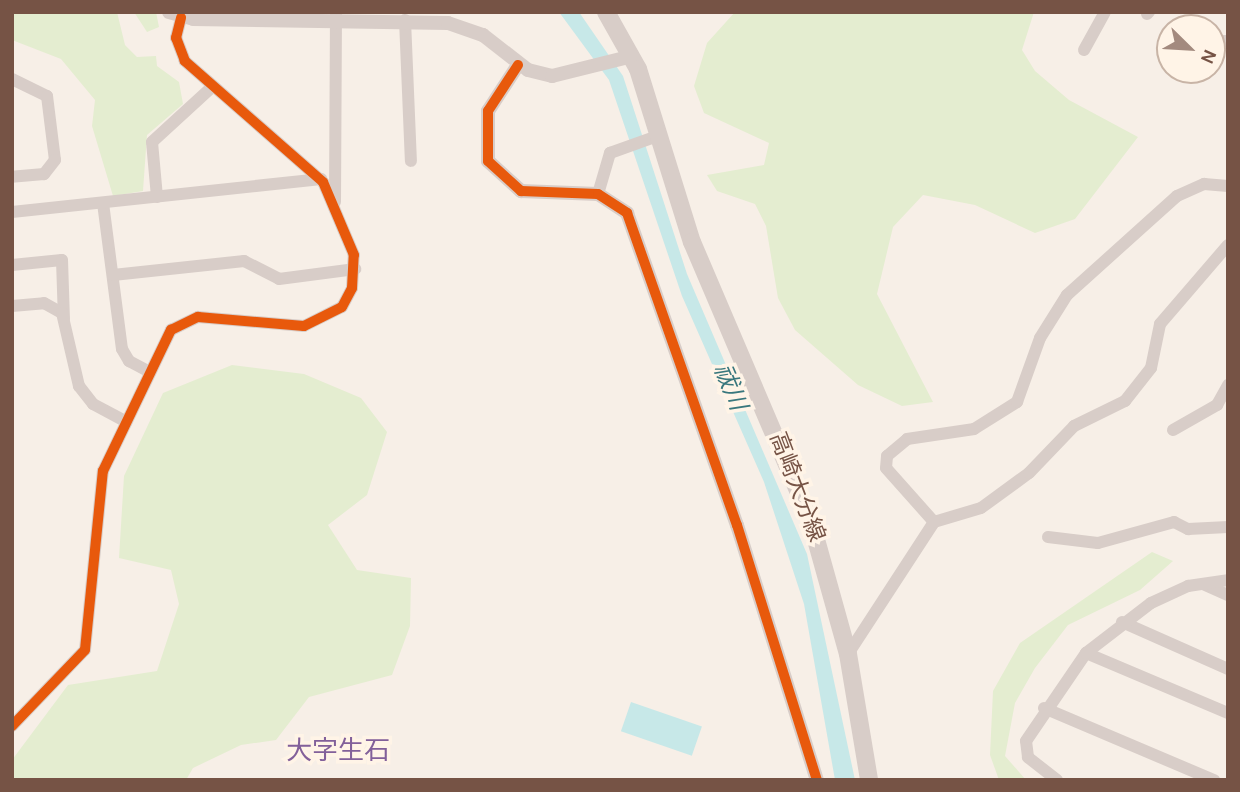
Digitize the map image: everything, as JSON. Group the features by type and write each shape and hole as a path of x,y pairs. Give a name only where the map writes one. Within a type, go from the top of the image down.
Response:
{"main road":[{"name":"高崎大分線","path":"606,12 657,136 692,242 810,518 848,654 869,780"}],"street":[{"path":"1084,50 1105,12"},
{"path":"12,726 85,650 103,471 150,372 181,320 206,316 304,326 342,307 355,269 335,202 321,179 212,87 178,47 180,14 207,20 336,16 465,27 518,65 552,76 579,73 627,58"},
{"path":"335,202 336,16"},
{"path":"405,20 411,161"},
{"path":"518,65 484,122 484,149 495,173 533,194 598,194 627,213 652,272 817,780"},
{"path":"12,79 47,96 55,160 44,174 12,177"},
{"path":"157,197 152,142 212,87"},
{"path":"598,194 607,157 620,148 657,136"},
{"path":"12,212 321,179"},
{"path":"934,522 886,468 893,447 974,429 1017,402 1040,338 1067,295 1177,196 1204,184 1228,186"},
{"path":"103,202 124,354 150,372"},
{"path":"848,654 934,522 981,508 1029,472 1074,426 1125,401 1151,368 1160,324 1228,245"},
{"path":"12,265 62,260 64,321 79,386 93,404 127,422"},
{"path":"113,275 237,261 279,279 355,269"},
{"path":"12,306 53,305 64,321"},
{"path":"1173,430 1217,405 1228,386"},
{"path":"1048,537 1098,543 1174,522 1188,529 1228,527"},
{"path":"1057,780 1034,765 1026,748 1044,708 1086,653 1122,622 1177,590 1228,580"},
{"path":"1202,583 1228,595"},
{"path":"1122,622 1228,669"},
{"path":"1086,653 1228,713"},
{"path":"1044,708 1214,780"}],"green space":[{"path":"12,12 117,12 125,45 137,57 156,56 157,66 179,82 183,104 147,135 143,191 113,196 92,126 95,100 61,59 12,40"},
{"path":"134,12 156,12 159,27 147,32"},
{"path":"735,12 1034,12 1022,50 1035,71 1069,100 1138,137 1075,219 1035,233 975,205 923,195 893,227 877,294 933,402 902,406 858,385 795,330 778,298 766,226 755,204 717,191 707,175 764,165 769,143 704,113 694,86 707,43"},
{"path":"232,365 304,374 361,398 387,432 367,495 328,525 357,570 411,578 410,626 392,675 309,697 276,740 241,745 193,768 186,780 12,780 12,760 68,685 157,671 179,604 171,570 119,558 124,476 163,393"},
{"path":"1152,552 1173,561 1140,590 1068,625 1035,668 1015,703 1005,756 1026,780 999,780 990,755 993,691 1020,643"}],"water":[{"name":"祓川","path":"559,12 579,12 623,76 687,274 807,554 855,780 835,780 804,604 764,482 682,296 609,80"},
{"path":"631,702 702,726 692,756 621,731"}],"cycle path":[{"path":"12,726 85,650 103,471 171,330 198,317 304,326 342,307 352,288 354,255 323,182 185,61 176,38 181,18"},
{"path":"518,65 488,111 488,161 521,191 598,194 627,213 737,525 817,780"}],"district":[{"name":"大字生石","path":"338,751"}]}
